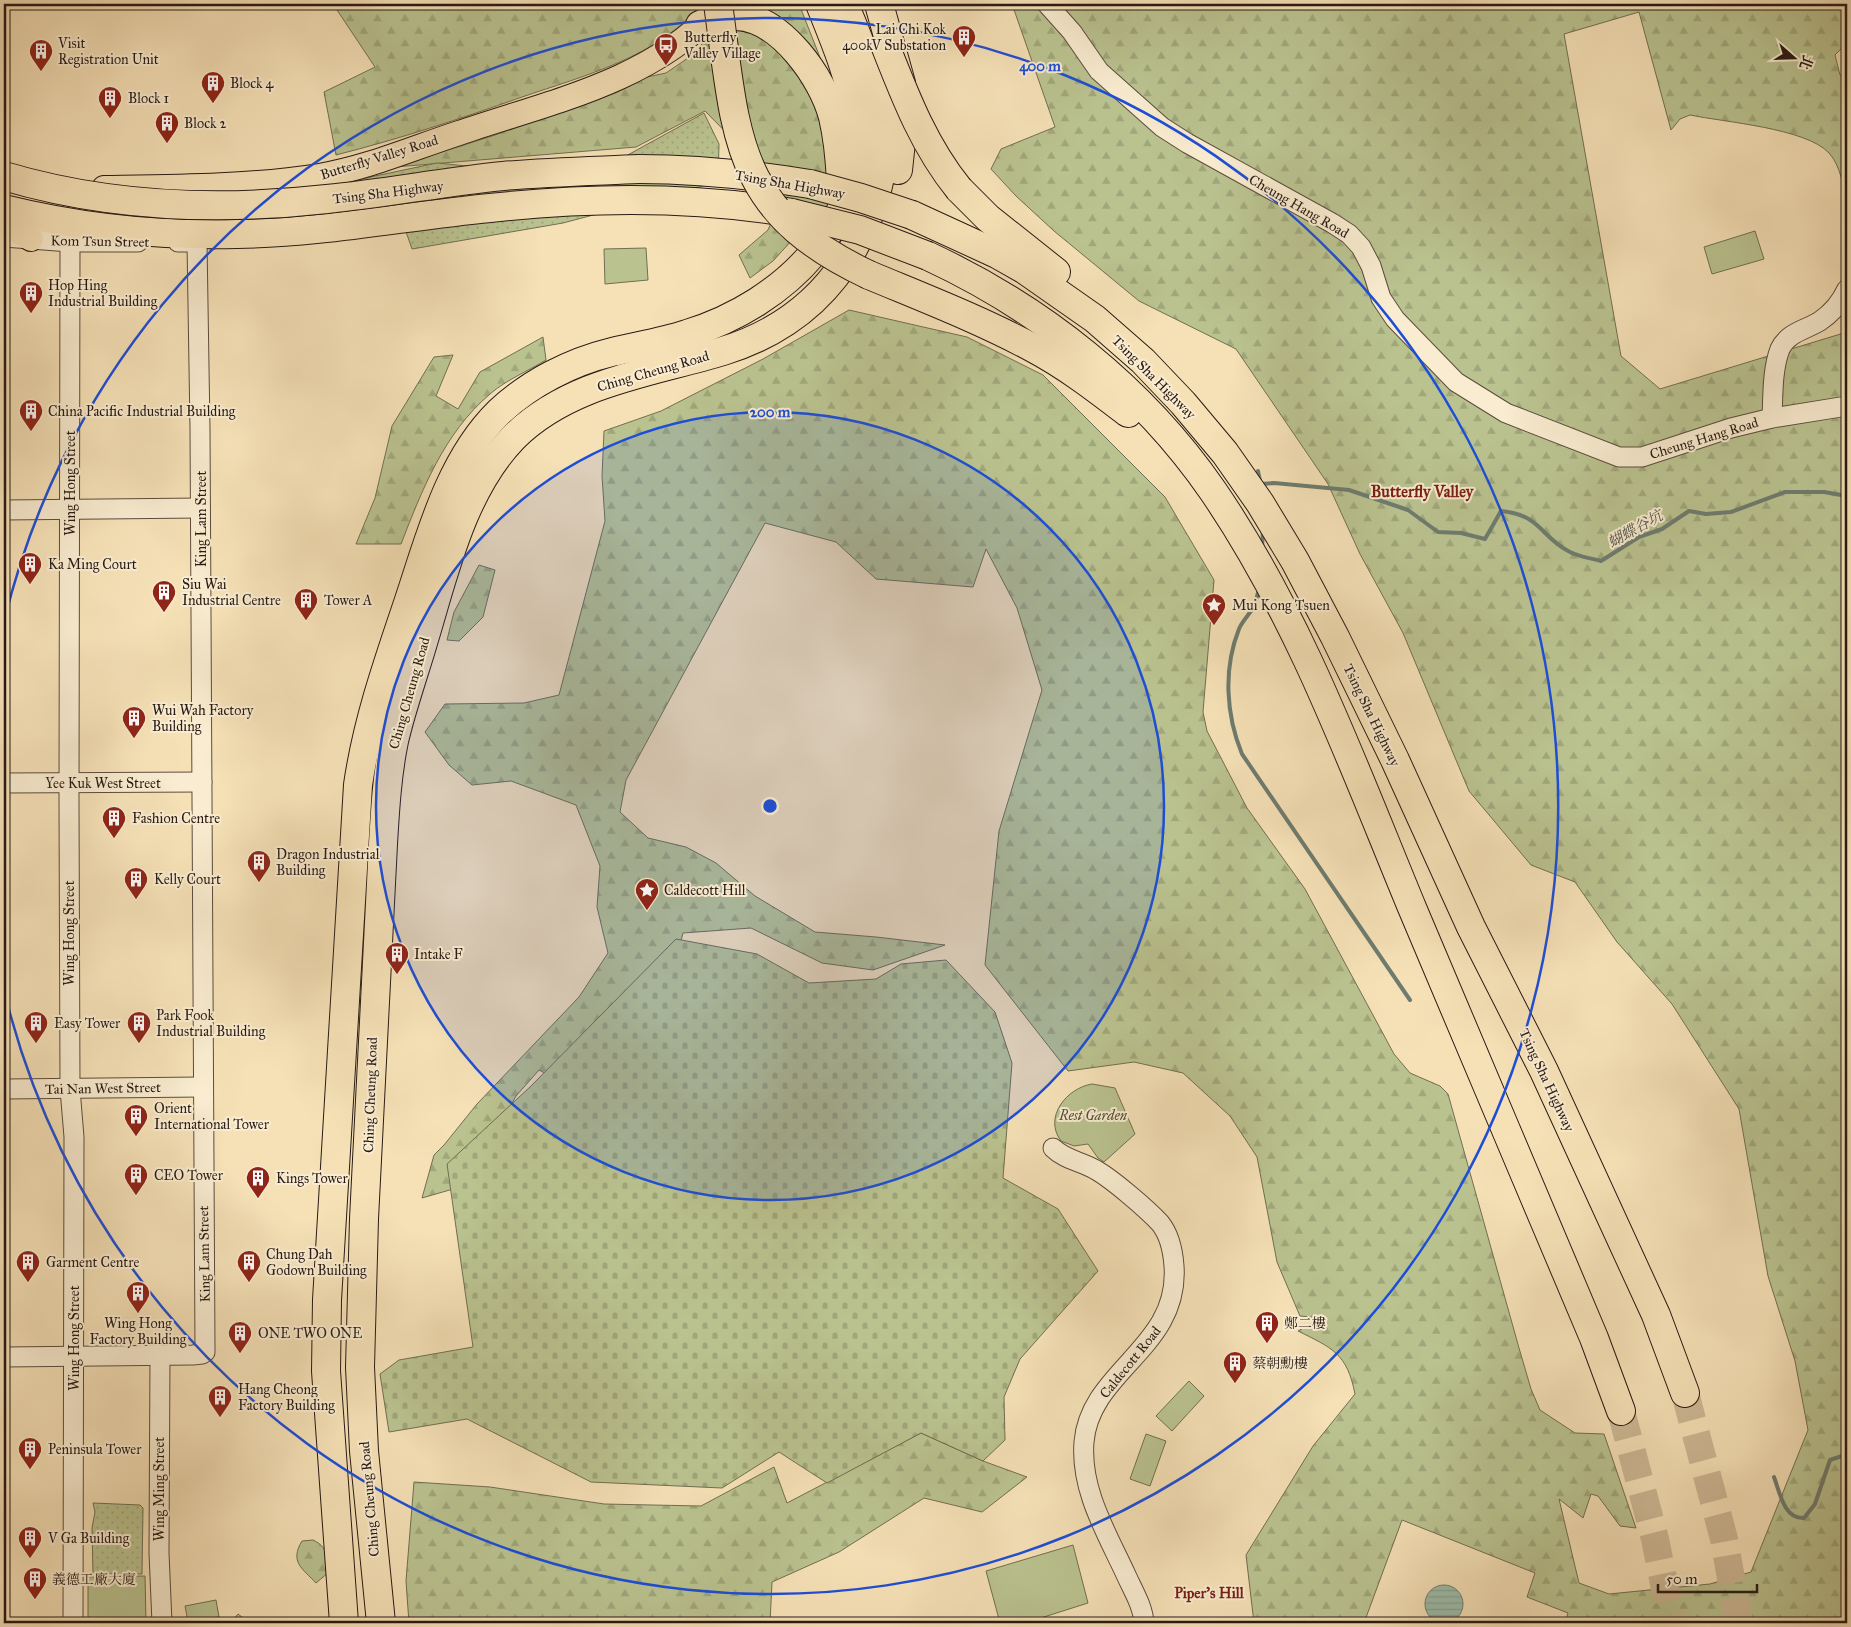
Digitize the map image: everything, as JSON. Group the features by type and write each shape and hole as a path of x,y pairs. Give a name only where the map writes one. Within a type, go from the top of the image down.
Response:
{"highway":[{"name":"Ching Cheung Road","path":"344,1623 326,1371 327,1300 358,785 366,737 384,676 445,500 470,450 491,422 513,401 547,378 577,364 610,352 685,335 747,309 778,287 808,258 831,230 843,209 855,167 857,137 853,100 844,67 820,4"},
{"name":"Ching Cheung Road","path":"381,1623 364,1442 360,1367 372,1042 386,791 400,723 459,531 484,478 513,439 532,422 564,402 596,387 725,350 764,334 795,316 823,292 853,251 872,208 880,177 882,130 872,77 844,4"},
{"path":"867,4 924,138 958,190 988,218 1084,293 1132,337 1178,388 1225,453"},
{"path":"872,208 888,199 896,183 903,123 901,83 879,4"},
{"path":"700,25 725,18 726,8"},
{"path":"726,8 777,32 794,50 817,80 830,106 835,125 843,209"},
{"path":"726,8 731,97 742,149 762,191 794,230 811,243 847,264 987,325 1054,360 1129,414 1212,490"},
{"name":"Tsing Sha Highway","path":"4,176 82,194 119,200 203,206 324,200 502,176 640,168 687,169 741,174 818,186 870,200 928,222 978,244 1025,270 1095,319 1143,360 1225,453 1296,561 1395,760 1471,927 1544,1071 1656,1315 1685,1393"},
{"name":"Tsing Sha Highway","path":"4,209 63,222 113,230 200,234 299,230 488,208 590,200 639,200 740,205 816,218 877,236 928,256 976,280 1036,316 1084,352 1111,376 1160,426 1212,490 1254,556 1314,673 1594,1338 1620,1411"}],"main road":[{"name":"Butterfly Valley Road","path":"4,188 198,186 264,183 338,172 612,80 667,51 700,25"},
{"path":"4,223 31,239"}],"street":[{"name":"Cheung Hang Road","path":"1047,4 1072,32 1099,71 1162,127 1186,143 1332,223 1354,238 1368,260 1381,298 1407,333 1456,382 1506,413 1619,456 1642,457 1731,428 1772,418 1847,406"},
{"name":"Kom Tsun Street","path":"4,237 70,242 197,242"},
{"name":"Wing Hong Street","path":"70,242 69,784 70,1088 74,1136 73,1623"},
{"name":"King Lam Street","path":"160,1355 202,1354 205,1348 197,242"},
{"path":"1772,418 1775,374 1780,350 1793,335 1820,321 1834,310 1847,289"},
{"path":"4,510 200,508"},
{"name":"Yee Kuk West Street","path":"4,783 202,782"},
{"name":"Tai Nan West Street","path":"4,1089 202,1087"},
{"name":"Caldecott Road","path":"1053,1148 1061,1156 1098,1171 1152,1215 1166,1233 1173,1259 1172,1298 1162,1322 1097,1402 1086,1428 1084,1442 1090,1497 1138,1599 1144,1623"},
{"path":"4,1357 160,1355"},
{"name":"Wing Ming Street","path":"160,1355 159,1553 162,1623"}],"green space":[{"path":"333,4 701,4 684,22 664,38 619,62 453,121 336,155 324,92 375,67"},
{"path":"742,4 799,4 834,93 840,202 803,228 773,261 750,278 739,255 768,230 774,216 764,171 705,111 636,147 395,167 492,136 615,93 647,77 666,73 688,58"},
{"path":"1012,4 1847,4 1847,43 1835,55 1840,75 1847,80 1847,203 1836,164 1829,153 1818,144 1763,127 1690,115 1680,119 1671,130 1639,12 1564,34 1621,356 1660,389 1847,332 1847,1623 1565,1623 1568,1613 1527,1597 1535,1573 1402,1520 1364,1623 1254,1623 1246,1555 1313,1446 1355,1394 1352,1380 1347,1369 1336,1354 1320,1342 1298,1331 1322,1318 1300,1316 1277,1262 1257,1157 1230,1116 1183,1073 1134,1062 1068,1071 985,965 999,831 1042,690 1017,608 986,549 973,587 876,579 836,542 765,523 626,780 620,812 648,838 686,847 716,863 755,896 815,932 945,945 873,970 822,963 751,928 683,933 673,972 601,1102 539,1070 516,1096 467,1185 422,1198 434,1155 477,1104 579,997 608,953 597,907 600,866 576,805 511,781 472,785 449,765 425,732 445,704 524,703 559,695 605,521 602,476 604,431 661,411 763,359 849,310 967,337 1043,375 1165,497 1214,580 1203,712 1207,731 1247,808 1305,889 1394,1054 1410,1073 1440,1086 1448,1094 1519,1348 1531,1389 1540,1410 1575,1433 1604,1434 1636,1528 1620,1526 1598,1496 1591,1494 1583,1518 1559,1499 1579,1583 1609,1594 1710,1584 1751,1572 1808,1430 1795,1361 1768,1276 1739,1109 1672,1004 1617,942 1575,882 1531,865 1469,791 1403,633 1360,554 1328,484 1236,349 1139,301 1054,231 1016,196 991,169 1001,149 1055,127"},
{"path":"704,113 719,144 718,182 563,223 412,249 396,203 315,209 210,251 209,211 437,163 586,178"},
{"path":"1755,231 1764,259 1712,274 1704,247"},
{"path":"646,248 648,280 605,284 604,249"},
{"path":"543,337 546,360 510,380 490,394 474,409 447,444 426,483 401,544 356,544 375,498 392,426 434,357 453,355 436,396 458,409 480,372"},
{"path":"479,565 495,570 483,617 459,641 447,640 454,612"},
{"path":"676,939 757,954 809,983 876,979 901,964 946,960 995,1012 1012,1063 1003,1178 1058,1209 1098,1271 1020,1359 1004,1397 1005,1440 983,1461 921,1433 827,1483 779,1452 722,1488 591,1482 467,1419 389,1432 380,1374 399,1360 473,1347 447,1164 531,1086"},
{"name":"Rest Garden","path":"1092,1084 1115,1088 1135,1134 1104,1162 1098,1158 1088,1144 1074,1146 1061,1141 1056,1132 1056,1113 1066,1097 1074,1091"},
{"path":"1189,1381 1204,1396 1172,1431 1156,1416"},
{"path":"921,1433 983,1461 1027,1477 982,1512 924,1498 839,1552 772,1582 770,1623 409,1623 406,1581 414,1482 490,1487 604,1504 701,1506 774,1467 787,1503"},
{"path":"1146,1434 1166,1441 1150,1486 1130,1479"},
{"path":"93,1503 140,1505 143,1508 142,1574 93,1574 92,1528 95,1512"},
{"path":"313,1540 324,1549 329,1572 316,1583 302,1569 297,1560 298,1548 302,1541"},
{"path":"1073,1545 1088,1603 1025,1623 1000,1623 986,1571"},
{"path":"145,1576 146,1623 88,1623 88,1577"},
{"path":"216,1600 219,1617 188,1622 185,1606"},
{"path":"238,1614 250,1623 230,1623"}],"shaded area":[{"path":"1444,1585 1457,1591 1463,1604 1457,1617 1444,1623 1431,1617 1425,1604 1431,1591"}],"waterway":[{"path":"1258,471 1260,481"},
{"name":"蝴蝶谷坑","path":"1260,484 1274,483 1349,490 1408,510 1438,532 1461,533 1485,539 1501,511 1515,513 1533,522 1552,540 1570,552 1601,561 1639,537 1662,529 1689,511 1706,514 1731,512 1785,492 1824,492 1847,496"},
{"path":"1262,548 1263,530"},
{"path":"1259,588 1254,606 1239,629 1230,660 1228,692 1230,708 1242,754 1410,1000"},
{"path":"1774,1477 1787,1510 1797,1517 1804,1518 1815,1504 1830,1460 1842,1456 1847,1458"}],"tunnel":[{"path":"1685,1393 1724,1539 1739,1623"},
{"path":"1621,1411 1655,1539 1672,1623"}],"place":[{"name":"Lai Chi Kok 400kV Substation","path":"964,58"},
{"name":"Butterfly Valley Village","path":"666,66"},
{"name":"Visit Registration Unit","path":"41,72"},
{"name":"Block 4","path":"213,104"},
{"name":"Block 1","path":"110,119"},
{"name":"Block 2","path":"167,144"},
{"name":"Hop Hing Industrial Building","path":"31,314"},
{"name":"China Pacific Industrial Building","path":"31,432"},
{"name":"Ka Ming Court","path":"30,585"},
{"name":"Siu Wai Industrial Centre","path":"164,613"},
{"name":"Tower A","path":"306,621"},
{"name":"Mui Kong Tsuen","path":"1214,626"},
{"name":"Wui Wah Factory Building","path":"134,739"},
{"name":"Fashion Centre","path":"114,839"},
{"name":"Dragon Industrial Building","path":"259,883"},
{"name":"Kelly Court","path":"136,900"},
{"name":"Caldecott Hill","path":"647,911"},
{"name":"Intake F","path":"397,975"},
{"name":"Easy Tower","path":"36,1044"},
{"name":"Park Fook Industrial Building","path":"139,1044"},
{"name":"Orient International Tower","path":"136,1137"},
{"name":"CEO Tower","path":"136,1196"},
{"name":"Kings Tower","path":"258,1199"},
{"name":"Garment Centre","path":"28,1283"},
{"name":"Chung Dah Godown Building","path":"249,1283"},
{"name":"Wing Hong Factory Building","path":"138,1314"},
{"name":"鄭二樓","path":"1267,1344"},
{"name":"ONE TWO ONE","path":"240,1354"},
{"name":"蔡朝勳樓","path":"1235,1384"},
{"name":"Hang Cheong Factory Building","path":"220,1418"},
{"name":"Peninsula Tower","path":"30,1470"},
{"name":"V Ga Building","path":"30,1559"},
{"name":"義德工廠大廈","path":"35,1600"}],"district":[{"name":"Butterfly Valley","path":"1422,491"},
{"name":"Piper's Hill","path":"1209,1593"}]}
